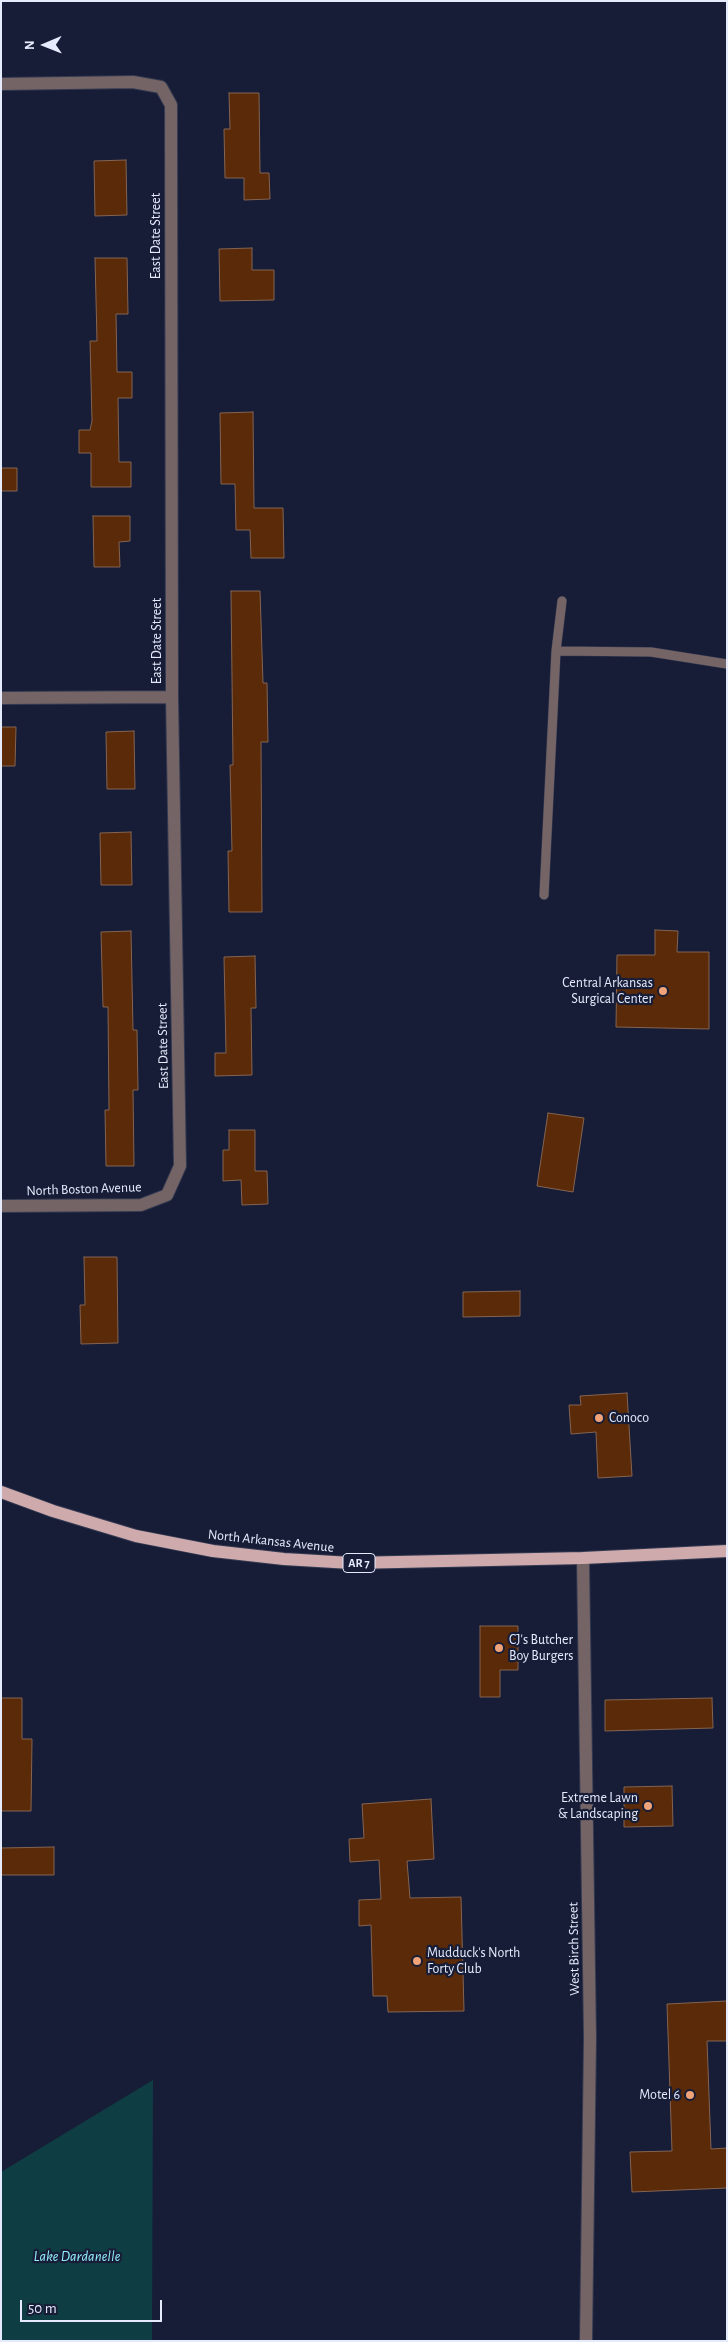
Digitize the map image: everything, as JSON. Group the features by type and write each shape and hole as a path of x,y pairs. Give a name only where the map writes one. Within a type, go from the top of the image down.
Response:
{"main road":[{"name":"North Arkansas Avenue","path":"1,1492 53,1511 136,1536 213,1551 277,1558 351,1563 584,1558 727,1551"}],"street":[{"name":"East Date Street","path":"1,84 134,82 161,87 171,104 172,697 180,1166 167,1194"},
{"path":"1,698 172,697"},
{"name":"North Boston Avenue","path":"1,1206 141,1205 167,1194"},
{"name":"West Birch Street","path":"584,1558 590,2038 586,2341"}],"lane":[{"path":"544,895 556,651 562,601"},
{"path":"556,651 650,652 727,664"}],"water":[{"name":"Lake Dardanelle","path":"153,2080 152,2341 1,2341 1,2172"}],"building":[{"path":"229,93 259,93 260,173 269,173 270,199 244,200 244,178 225,178 224,129 230,129"},
{"path":"126,160 127,215 95,216 94,161"},
{"path":"252,248 252,270 274,270 274,300 220,301 219,249"},
{"path":"95,258 127,258 128,314 116,314 117,372 132,372 132,398 118,398 119,462 131,462 131,487 91,487 91,453 79,453 79,430 90,430 92,421 90,341 97,341"},
{"path":"253,412 254,508 283,508 284,558 251,558 250,530 236,530 235,484 221,484 220,413"},
{"path":"1,468 17,468 17,491 1,491"},
{"path":"93,516 130,516 130,541 119,542 120,567 94,567"},
{"path":"231,591 260,591 263,683 267,683 268,742 261,742 262,912 229,912 228,851 232,851 230,765 233,765"},
{"path":"1,727 16,727 15,766 1,766"},
{"path":"134,731 135,789 107,789 106,732"},
{"path":"131,832 132,885 101,885 100,833"},
{"name":"Central Arkansas Surgical Center","path":"655,930 678,931 677,952 709,952 709,1029 616,1027 617,955 655,955"},
{"path":"131,931 133,1030 137,1030 138,1090 133,1090 134,1166 106,1166 105,1110 109,1110 108,1007 103,1007 101,932"},
{"path":"255,956 256,1008 251,1008 252,1075 215,1076 215,1053 226,1053 224,957"},
{"path":"548,1113 584,1118 573,1192 537,1186"},
{"path":"229,1130 255,1130 255,1171 267,1171 268,1204 242,1205 241,1180 223,1181 223,1150 229,1150"},
{"path":"84,1257 117,1257 118,1343 81,1344 80,1305 85,1305"},
{"path":"520,1291 520,1316 463,1317 463,1292"},
{"path":"627,1393 632,1476 598,1478 596,1432 571,1434 569,1405 581,1405 580,1396"},
{"name":"CJ's Butcher Boy Burgers","path":"480,1626 518,1626 518,1670 500,1670 500,1697 480,1697"},
{"path":"1,1698 22,1698 22,1739 32,1739 31,1811 1,1811"},
{"path":"712,1698 713,1728 605,1731 605,1700"},
{"name":"Extreme Lawn & Landscaping","path":"672,1786 673,1826 624,1827 624,1787"},
{"name":"Mudduck's North Forty Club","path":"431,1799 434,1859 407,1861 410,1898 461,1897 464,2011 388,2012 387,1996 373,1996 371,1925 359,1926 359,1900 381,1899 379,1860 350,1862 349,1839 364,1838 362,1804"},
{"path":"54,1847 54,1875 1,1875 1,1848"},
{"name":"Motel 6","path":"727,2001 727,2041 707,2041 711,2149 727,2148 727,2188 632,2192 630,2152 672,2151 667,2004"}],"place":[{"name":"Central Arkansas Surgical Center","path":"663,991"},
{"name":"Conoco","path":"599,1418"},
{"name":"CJ's Butcher Boy Burgers","path":"499,1648"},
{"name":"Extreme Lawn & Landscaping","path":"648,1806"},
{"name":"Mudduck's North Forty Club","path":"417,1961"},
{"name":"Motel 6","path":"690,2095"}]}
